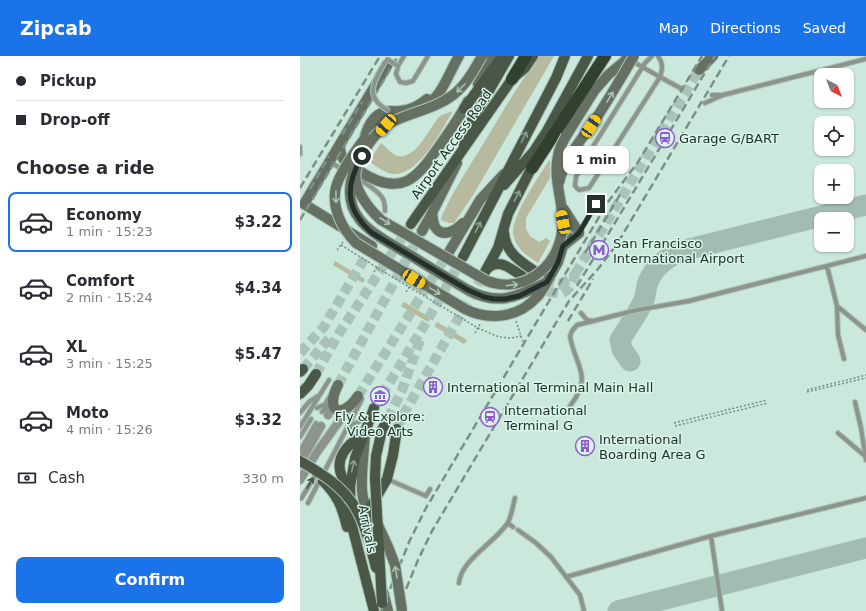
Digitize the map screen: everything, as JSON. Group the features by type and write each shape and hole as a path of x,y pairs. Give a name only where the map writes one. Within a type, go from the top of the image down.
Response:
{"highway":[{"path":"512,79 516,62 520,56"},
{"path":"512,79 526,56"},
{"path":"532,168 565,108 605,56"}],"main road":[{"path":"464,109 502,56"},
{"path":"457,158 472,120 509,56"},
{"name":"Airport Access Road","path":"411,224 512,79 525,68 533,56"},
{"path":"556,78 565,56"},
{"path":"463,257 506,171 556,78 570,56"},
{"path":"493,197 534,151 565,108 588,56"},
{"path":"522,276 499,263 493,264 485,272 498,248 513,204 532,168 547,131"},
{"path":"505,224 504,233 506,246 517,258 533,270"},
{"path":"300,394 308,386 316,374"},
{"name":"Arrivals","path":"372,412 364,432 347,447 343,452 340,462 342,477 350,487 351,522 374,611"},
{"path":"385,608 375,467 382,430 388,420"},
{"path":"367,514 387,479 397,429"},
{"path":"300,462 310,467 331,482 356,508 360,516 376,567 385,608"},
{"path":"323,481 340,502 357,562 364,573"}],"street":[{"path":"459,56 438,95 430,104 419,109 392,114 381,113 373,120 368,126 365,138 338,181 336,200 338,216 348,235 363,248 465,309 484,316 501,316 525,308 538,296 547,282 558,262 563,246 564,227 559,201 559,182 565,166 572,153 610,98 633,56"},
{"path":"482,56 466,84 454,95 433,107 392,122 382,129 373,138 361,157 356,170 359,188 366,204 381,220 478,278 504,286 520,284 535,277 553,256 559,244 563,218 556,169 560,147 594,91 608,75 633,56"},
{"path":"340,143 340,151 346,162 377,182 394,185 403,183 415,176 426,165 464,109 494,56"},
{"path":"704,56 699,70 713,56"},
{"path":"372,246 304,204 389,61"},
{"path":"392,114 386,125 368,147 354,172 350,187 350,195 354,211 362,223 378,236 468,290 484,297 499,299 511,298 519,296 547,282"},
{"path":"422,231 466,147"},
{"path":"329,162 346,162"},
{"path":"449,252 480,200 506,171"},
{"path":"559,201 579,233 563,246"},
{"path":"432,214 435,227 439,231 448,233 456,230 472,213"},
{"path":"325,413 329,412 334,382"},
{"path":"330,399 334,408 338,410 343,410 358,399"},
{"path":"300,480 317,452 358,399"},
{"path":"300,462 319,424"},
{"name":"Arrivals","path":"364,432 362,475 364,500 385,608"},
{"path":"378,524 395,565 402,611"}],"lane":[{"path":"392,114 379,105 376,100 373,90 375,80 389,61 404,56"},
{"path":"389,61 400,82 406,83 413,81 428,56"},
{"path":"623,56 682,89"},
{"path":"652,56 645,63 584,161 576,177 575,186 580,190 589,188 660,77 663,70 662,61 658,56"},
{"path":"705,103 723,95 866,59"},
{"path":"712,95 723,95"},
{"path":"300,147 300,154"},
{"path":"329,162 376,191 383,199 385,211"},
{"path":"579,233 596,204"},
{"path":"570,406 578,396 582,381 582,374 570,336 572,331 577,326 637,310 689,301 866,256"},
{"path":"827,266 836,306 838,335 844,359"},
{"path":"836,306 866,330"},
{"path":"580,313 587,320 593,321"},
{"path":"300,413 309,402 320,395 334,382"},
{"path":"300,427 320,395"},
{"path":"317,408 330,399"},
{"path":"308,503 344,433 358,399"},
{"path":"855,402 861,428 865,458"},
{"path":"344,433 372,412"},
{"path":"300,437 311,419"},
{"path":"300,451 319,424"},
{"path":"838,433 865,458"},
{"path":"301,499 315,476 310,467"},
{"path":"387,479 426,496 430,489"},
{"path":"459,583 460,575 466,566 508,523 515,498"},
{"path":"566,577 711,536 866,498"},
{"path":"508,523 513,527"},
{"path":"518,530 544,550 580,595 584,611"},
{"path":"711,536 722,611"}],"path":[{"path":"337,250 348,235"},
{"path":"341,245 478,328 499,337 511,338 521,336"},
{"path":"513,313 523,342"},
{"path":"475,333 484,316"},
{"path":"807,391 866,376"},
{"path":"674,425 768,402"}],"green space":[{"path":"539,56 554,56 472,197 454,223 441,220 445,209 460,182 516,89"},
{"path":"453,111 429,150 412,168 403,173 393,174 383,171 369,161 381,143 391,153 398,156 405,156 411,153 422,142 439,117"},
{"path":"550,159 550,178 526,218 526,229 530,236 539,242 546,238 550,241 538,263 525,254 519,247 513,233 521,206"},
{"path":"335,261 365,279 363,283 333,265"},
{"path":"404,302 431,318 428,322 401,306"},
{"path":"437,322 467,340 464,344 434,326"}],"taxiway":[{"path":"630,361 622,349 620,340 644,300 647,284 651,276 658,266 668,258 685,250 866,205"},
{"path":"618,611 866,548"}],"tunnel":[{"path":"575,274 699,70"},
{"path":"316,374 336,338 411,224"},
{"path":"338,385 421,233"},
{"path":"300,353 323,328 372,246"},
{"path":"358,396 449,252"},
{"path":"374,408 427,321 463,257"},
{"path":"533,270 548,280 560,284 571,279 575,274"},
{"path":"397,429 402,417 485,272"},
{"path":"535,284 550,292 561,294 571,286 575,274"},
{"path":"303,369 332,335"},
{"path":"388,419 402,390 420,340"},
{"path":"300,467 323,481"}],"railway":[{"path":"300,188 380,56"},
{"path":"300,220 398,56"},
{"path":"381,611 410,540 426,508 608,202 638,162 702,56"},
{"path":"577,286 715,56"},
{"path":"397,611 418,560 432,531 569,301 598,269 617,244 729,56"},
{"path":"342,135 362,102"},
{"path":"310,189 329,156"},
{"path":"585,253 621,193"},
{"path":"568,321 593,279"}],"place":[{"name":"Garage G/BART","path":"665,138"},
{"name":"San Francisco International Airport","path":"599,250"},
{"name":"International Terminal Main Hall","path":"433,387"},
{"name":"Fly & Explore: Video Arts","path":"380,396"},
{"name":"International Terminal G","path":"490,417"},
{"name":"International Boarding Area G","path":"585,446"}],"route":[{"path":"362,156 354,172 350,187 351,203 358,219 372,233 479,296 499,299 511,298 519,296 547,282 558,262 563,246 579,233 596,204"}]}
